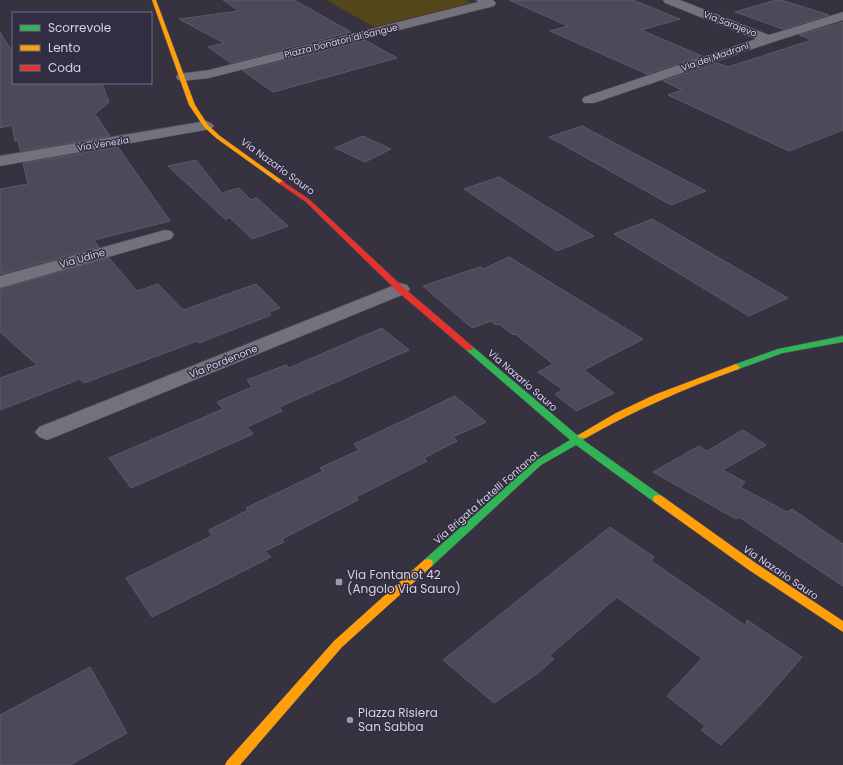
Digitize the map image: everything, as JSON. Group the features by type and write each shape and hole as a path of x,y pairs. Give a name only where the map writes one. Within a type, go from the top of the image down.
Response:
{"street":[{"name":"Via Nazario Sauro","path":"154,0 192,105 206,126 218,137 308,201 400,289 576,440 753,567 843,627"},
{"name":"Piazza Donatori di Sangue","path":"183,77 209,74 490,3 482,0"},
{"name":"Via Sarajevo","path":"669,0 768,39"},
{"name":"Via dei Madrani","path":"588,100 768,39 843,16"},
{"name":"Via Venezia","path":"0,161 206,126"},
{"name":"Via Udine","path":"0,282 165,235"},
{"name":"Via Pordenone","path":"47,432 400,289"},
{"name":"Via Brigata fratelli Fontanot","path":"232,765 338,644 538,463 605,423 689,383 781,351 843,339"}],"shaded area":[{"path":"326,0 465,0 472,3 374,27"}],"building":[{"path":"223,0 294,0 351,32 231,63 208,47 224,43 179,19 239,11"},
{"path":"509,0 633,0 680,19 641,30 702,56 647,74 550,31 568,26"},
{"path":"776,0 781,0 829,15 783,29 735,12"},
{"path":"843,22 843,130 789,151 668,95 682,90 663,81 717,63 728,67 812,40 799,35"},
{"path":"0,32 12,51 12,84 102,84 109,102 95,114 110,136 20,151 18,141 15,141 12,125 0,128"},
{"path":"365,40 397,58 273,92 243,71"},
{"path":"582,126 706,191 671,205 549,137"},
{"path":"363,136 391,149 365,162 335,148"},
{"path":"118,147 170,221 94,240 99,247 0,274 0,189 28,184 23,163"},
{"path":"196,160 222,193 239,188 251,200 257,198 288,226 252,239 229,217 226,220 168,166"},
{"path":"499,177 594,236 557,251 464,189"},
{"path":"652,219 788,298 749,316 614,234"},
{"path":"509,257 643,339 584,370 614,393 576,411 555,394 563,390 538,372 553,364 515,334 513,335 499,324 496,325 491,321 472,328 423,286 480,267 483,269"},
{"path":"109,258 137,291 158,284 183,310 256,284 280,308 269,312 271,315 199,343 197,341 84,383 80,379 0,410 0,378 37,365 0,332 0,289"},
{"path":"382,328 409,350 279,407 282,411 247,427 253,434 131,488 109,458 223,409 217,402 252,387 247,380 286,365 289,368"},
{"path":"455,396 486,422 453,437 457,441 424,458 427,461 356,497 358,500 282,539 284,542 265,551 271,557 152,617 126,578 212,536 209,530 248,510 246,508 323,471 320,468 359,450 354,444"},
{"path":"743,430 766,445 723,470 745,482 740,487 787,512 792,509 843,544 843,586 739,517 736,519 653,472 699,446 707,451"},
{"path":"610,527 654,557 651,561 746,626 747,620 802,657 764,701 721,745 701,730 705,726 667,696 702,658 617,597 549,656 554,659 538,673 494,703 443,660"},
{"path":"90,667 127,733 70,765 0,765 0,715"}],"traffic: fast":[{"path":"736,367 781,351 843,339"},
{"path":"469,348 576,440 658,499"},
{"path":"428,563 538,463 583,436"}],"traffic: slow":[{"path":"154,0 192,105 206,126 218,137 282,183"},
{"path":"583,436 601,425 658,397 696,381 736,367"},
{"path":"658,499 753,567 843,627"},
{"path":"232,765 338,644 428,563"}],"traffic: jam":[{"path":"282,183 308,201 400,289 469,348"}],"place":[{"name":"Via Fontanot 42 (Angolo Via Sauro)","path":"339,582"},
{"name":"Piazza Risiera San Sabba","path":"350,720"}]}
